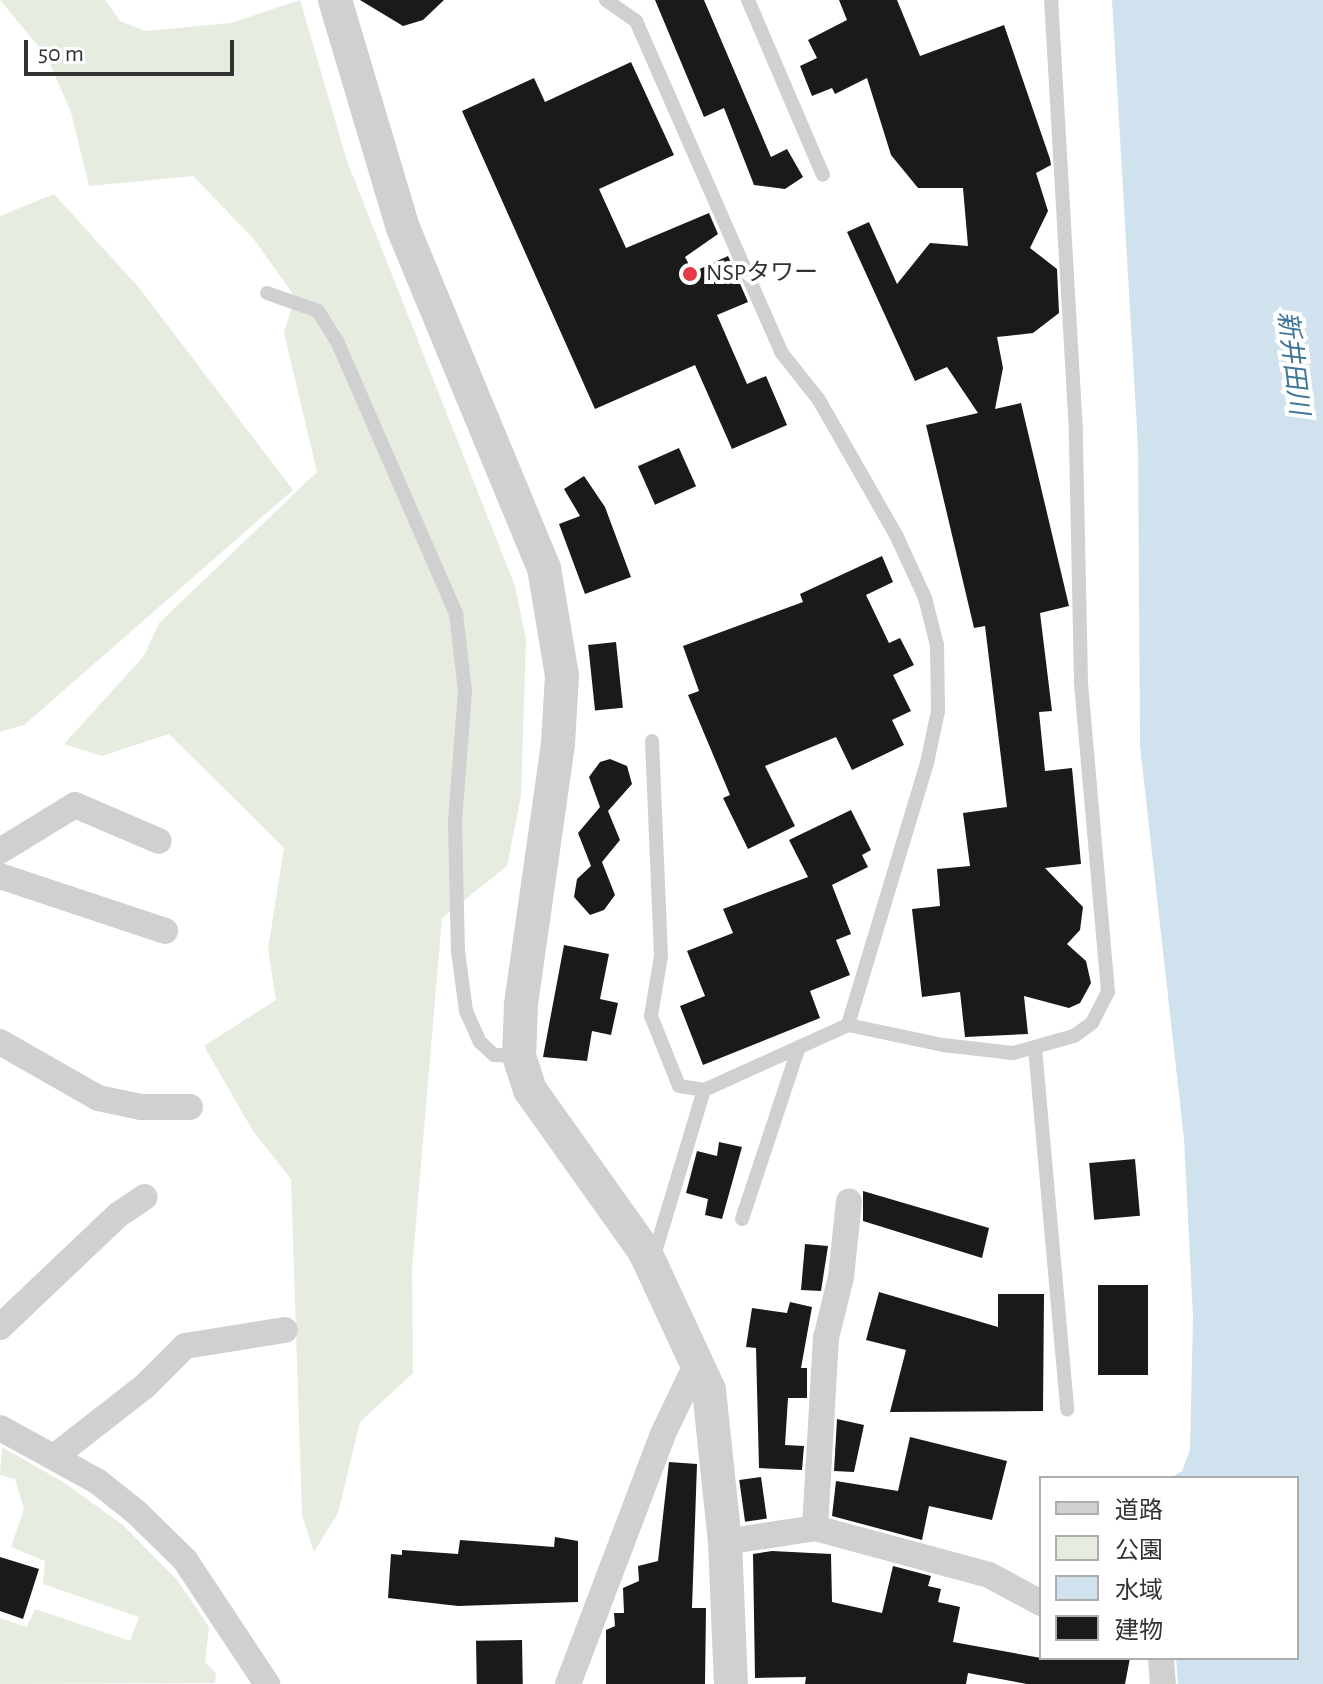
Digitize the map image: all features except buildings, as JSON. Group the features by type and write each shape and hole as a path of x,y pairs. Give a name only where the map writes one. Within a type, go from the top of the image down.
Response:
{"street":[{"path":"335,0 403,228 519,500 556,621 562,675 558,744 521,1005 519,1056 530,1090 607,1194 651,1265 698,1361 716,1422 731,1684"},
{"path":"0,851 75,805 159,841"},
{"path":"0,876 165,931"},
{"path":"0,1042 98,1098 141,1107 190,1107"},
{"path":"0,1327 118,1215 145,1197"},
{"path":"815,1528 826,1338 841,1277 849,1201"},
{"path":"54,1457 146,1385 185,1346 285,1330"},
{"path":"568,1684 662,1436 698,1361"},
{"path":"0,1428 54,1457 117,1497 185,1560 267,1684"},
{"path":"725,1542 815,1528 989,1575 1039,1602"},
{"path":"1160,1660 1163,1684"}],"lane":[{"path":"606,0 636,21 781,352 819,400 897,537 925,598 937,645 938,711 927,763 848,1025"},
{"path":"748,0 823,175"},
{"path":"652,741 661,956 651,1016 679,1086 704,1090 848,1025 943,1045 1013,1053 1074,1036 1092,1023 1108,992 1081,681 1076,432 1051,0"},
{"path":"267,293 318,311 337,341 456,614 465,691 455,821 458,951 464,996 480,1042 494,1055 519,1056"},
{"path":"742,1219 799,1047"},
{"path":"1035,1048 1067,1410"},
{"path":"651,1265 704,1090"}],"green space":[{"path":"0,0 105,0 120,21 146,31 231,23 300,0 347,161 515,586 526,640 521,796 507,866 442,918 412,1270 413,1373 360,1422 338,1513 314,1552 302,1515 291,1179 253,1131 204,1046 276,1000 268,949 284,848 169,734 102,756 64,744 144,656 159,623 317,472 284,333 295,297 253,238 193,176 89,186 71,112 47,57"},
{"path":"54,194 140,289 293,490 24,725 0,732 0,216"},
{"path":"2,1447 63,1482 123,1525 177,1580 209,1627 205,1662 216,1673 215,1683 0,1684 0,1618 27,1627 35,1609 130,1641 139,1617 43,1584 45,1561 11,1547 24,1509 15,1479 0,1475"}],"water":[{"name":"新井田川","path":"1112,0 1323,0 1323,1684 1178,1684 1176,1660 1299,1660 1299,1476 1174,1476 1182,1471 1190,1450 1193,1317 1184,1139 1140,746 1138,447"}],"place":[{"name":"NSPタワー","path":"690,274"}]}
